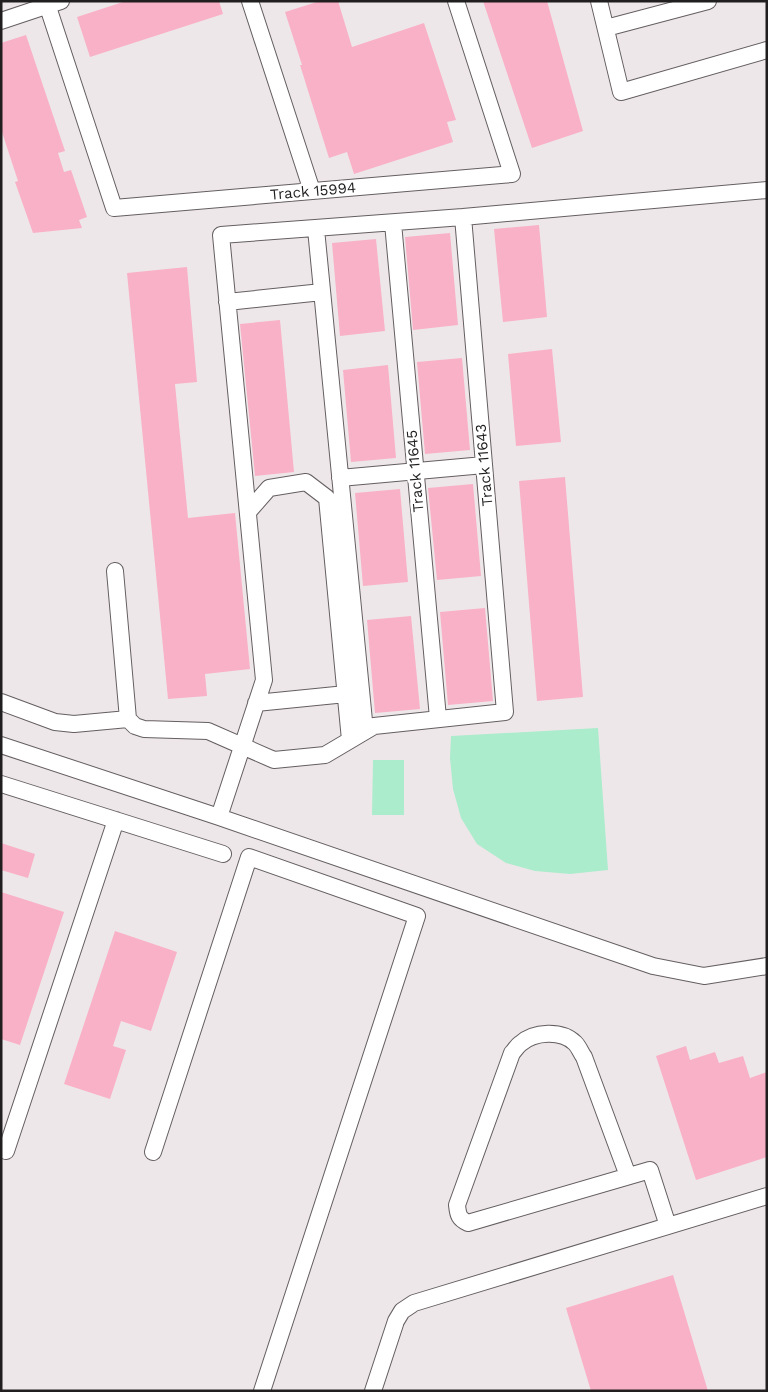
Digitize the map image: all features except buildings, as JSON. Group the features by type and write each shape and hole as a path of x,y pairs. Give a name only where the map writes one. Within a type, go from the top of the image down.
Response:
{"street":[{"path":"250,1 312,191"},
{"name":"Track 15994","path":"51,3 114,208 512,174 456,1"},
{"path":"599,1 621,92 767,50"},
{"path":"606,28 708,1"},
{"path":"1,21 51,3"},
{"path":"219,817 264,680 220,236 393,223 767,190"},
{"name":"Track 11643","path":"438,718 505,712 463,217"},
{"name":"Track 11645","path":"393,223 438,718"},
{"path":"316,229 365,732"},
{"path":"227,302 322,292"},
{"path":"340,478 484,464"},
{"path":"248,512 269,488 306,482 327,498 350,740"},
{"path":"115,571 128,719 135,726 144,729 208,731 274,760 325,754 374,726 438,718"},
{"path":"256,703 346,694"},
{"path":"1,702 55,722 74,724 128,719"},
{"path":"1,744 653,966 704,976 767,966"},
{"path":"1,784 223,854"},
{"path":"1,1149 6,1151 116,820"},
{"path":"153,1152 249,857 417,916 262,1391"},
{"path":"628,1176 584,1057 576,1044 566,1037 548,1033 531,1037 520,1044 512,1053 457,1205 458,1216 468,1223 650,1170 668,1226"},
{"path":"373,1391 396,1322 402,1311 414,1303 767,1196"}],"green space":[{"path":"598,728 608,870 570,874 535,871 506,863 477,844 461,818 453,789 450,758 451,736"},
{"path":"373,760 404,760 404,815 372,815"}]}
